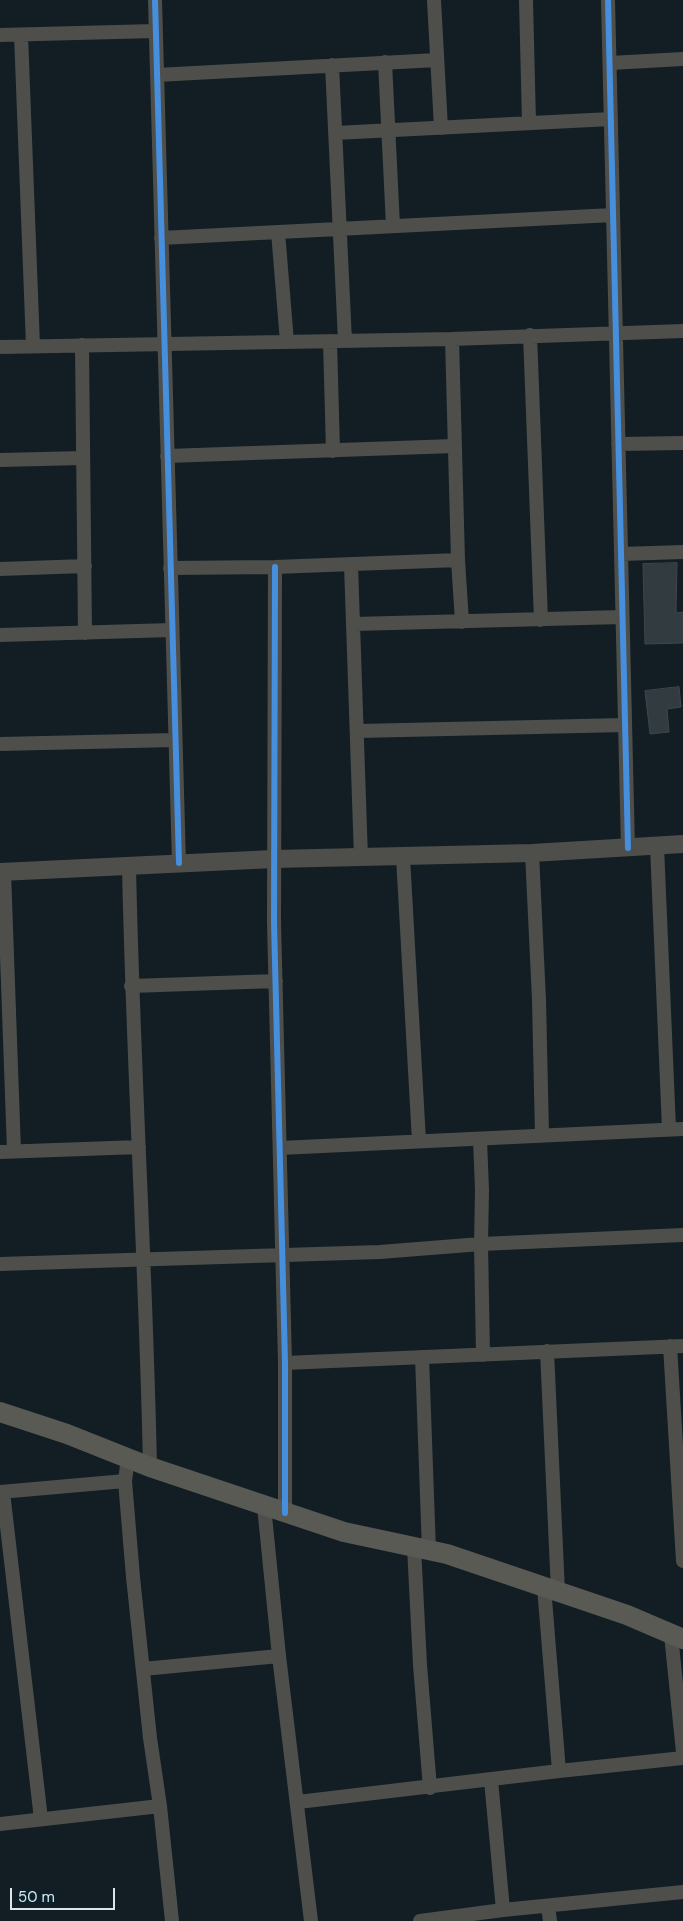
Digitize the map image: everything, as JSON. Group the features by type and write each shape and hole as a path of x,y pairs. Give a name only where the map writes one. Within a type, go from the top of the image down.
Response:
{"main road":[{"path":"0,1412 67,1434 150,1467 344,1532 447,1554 627,1615 677,1637"}],"street":[{"path":"155,0 179,864"},
{"path":"434,0 441,128"},
{"path":"526,0 528,123"},
{"path":"608,0 628,848"},
{"path":"0,35 155,31"},
{"path":"21,35 33,346"},
{"path":"610,63 683,59"},
{"path":"157,75 437,60"},
{"path":"385,62 393,226"},
{"path":"332,65 346,341"},
{"path":"335,134 611,119"},
{"path":"161,238 613,215"},
{"path":"278,232 287,342"},
{"path":"0,347 452,339 683,331"},
{"path":"530,335 542,620"},
{"path":"452,339 458,560 462,622"},
{"path":"330,341 332,451"},
{"path":"82,345 85,632"},
{"path":"618,444 683,442"},
{"path":"167,456 454,446"},
{"path":"0,460 83,458"},
{"path":"621,554 683,552"},
{"path":"170,568 275,567 458,560"},
{"path":"351,564 361,858"},
{"path":"0,569 85,566"},
{"path":"275,567 274,859 285,1363 286,1512"},
{"path":"354,624 622,617"},
{"path":"0,635 172,630"},
{"path":"358,731 625,725"},
{"path":"0,744 175,740"},
{"path":"139,1146 7,1151 2,872 274,859 532,853 683,844"},
{"path":"280,1148 676,1129 657,846"},
{"path":"532,853 539,1000 542,1135"},
{"path":"403,857 419,1141"},
{"path":"129,866 131,986 144,1258 150,1467"},
{"path":"131,986 276,981"},
{"path":"480,1139 483,1354"},
{"path":"0,1264 380,1252 481,1244 683,1235"},
{"path":"285,1363 677,1346 683,1561"},
{"path":"547,1352 551,1589 560,1771"},
{"path":"422,1357 420,1665 430,1788"},
{"path":"128,1458 125,1481 143,1669 172,1921"},
{"path":"41,1819 1,1492 125,1481"},
{"path":"264,1506 279,1656 311,1921"},
{"path":"677,1637 683,1752"},
{"path":"143,1669 279,1656"},
{"path":"298,1802 683,1758"},
{"path":"491,1780 502,1910"},
{"path":"0,1824 160,1806"},
{"path":"420,1921 502,1910 683,1892"},
{"path":"548,1906 550,1921"}],"building":[{"path":"677,563 676,613 683,612 683,643 645,644 643,564"},
{"path":"679,687 681,707 667,709 669,732 650,734 645,691"}],"cycle path":[{"path":"155,0 179,863"},
{"path":"608,0 628,848"},
{"path":"275,567 274,922 285,1363 285,1513"}]}
